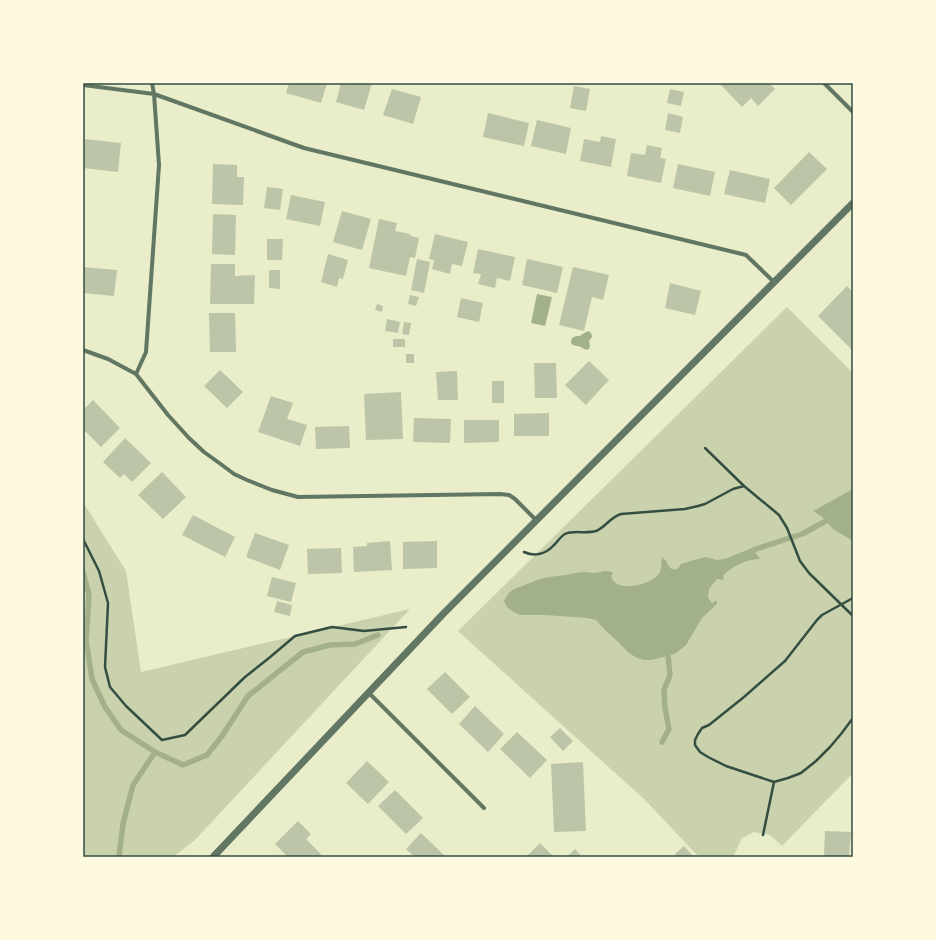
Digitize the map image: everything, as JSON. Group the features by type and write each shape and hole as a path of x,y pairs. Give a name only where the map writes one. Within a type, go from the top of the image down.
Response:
{"street":[{"path":"136,374 146,352 159,165 152,83"},
{"path":"824,83 853,112"},
{"path":"83,85 154,94 304,148 746,255 774,282"},
{"path":"213,857 444,613 853,203"},
{"path":"83,350 108,359 136,374 172,420 204,452 234,474 272,490 298,497 509,495 536,520"},
{"path":"369,693 484,808"}],"path":[{"path":"705,448 783,521 800,561 809,573 853,616"},
{"path":"524,552 532,555 541,554 553,547 564,534 570,532 594,532 600,529 614,516 621,514 685,509 698,506 705,504 733,489 744,486"},
{"path":"83,539 99,571 108,603 105,667 110,687 126,706 162,740 185,735 245,677 295,636 332,627 364,631 406,627"},
{"path":"853,598 822,615 785,661 744,697 702,728 695,740 695,745 700,752 726,766 774,782 801,773 816,761 830,747 853,718"},
{"path":"763,835 774,782"}],"shaded area":[{"path":"537,294 552,297 545,326 531,323"},
{"path":"787,307 853,373 853,773 782,846 770,835 754,832 742,838 734,857 699,857 644,799 458,631"},
{"path":"589,331 592,337 589,341 589,349 574,346 571,343 573,337 580,336"},
{"path":"853,489 853,541 833,529 822,517 813,511"},
{"path":"83,502 126,571 141,672 410,609 195,840 173,857 83,857"},
{"path":"752,548 760,559 750,560 740,564 726,572 723,576 724,579 717,579 709,589 708,597 713,603 717,601 717,604 702,618 686,645 676,653 651,660 644,660 635,657 628,652 596,620 546,615 520,615 507,607 504,601 512,590 549,577 584,572 594,573 605,571 612,572 613,574 611,576 614,582 619,585 634,586 655,578 659,574 663,557 668,566 675,570 681,564 694,560 706,557 717,560 725,559"}],"building":[{"path":"289,83 327,83 321,103 286,93"},
{"path":"341,83 350,85 351,83 372,83 364,110 336,102"},
{"path":"769,83 775,89 758,106 751,98 742,107 720,84"},
{"path":"574,86 590,89 586,111 570,108"},
{"path":"392,89 421,97 413,124 383,115"},
{"path":"670,89 684,92 681,106 667,103"},
{"path":"488,113 529,123 524,146 483,137"},
{"path":"668,113 683,117 680,133 665,130"},
{"path":"537,120 571,128 566,154 531,146"},
{"path":"601,136 616,139 611,167 580,161 584,139 600,142"},
{"path":"85,139 121,143 118,172 83,168"},
{"path":"647,145 662,148 660,158 666,159 661,183 627,176 631,153 645,155"},
{"path":"809,152 827,169 791,205 774,188"},
{"path":"213,164 237,165 237,177 244,177 243,205 212,204"},
{"path":"678,164 715,172 710,196 673,188"},
{"path":"730,170 770,179 765,203 724,194"},
{"path":"267,187 283,189 280,210 264,208"},
{"path":"291,195 325,202 320,226 286,219"},
{"path":"342,211 371,219 362,250 333,242"},
{"path":"213,214 236,215 235,255 212,254"},
{"path":"379,219 397,223 395,231 410,234 411,236 419,238 415,258 410,257 406,276 369,268"},
{"path":"435,234 468,242 462,266 452,264 450,274 432,269 434,260 429,259"},
{"path":"267,239 283,239 282,260 267,260"},
{"path":"478,249 515,257 510,281 497,278 495,288 478,284 481,274 473,273"},
{"path":"328,254 348,260 343,279 339,278 337,287 321,282"},
{"path":"417,259 430,262 424,293 411,290"},
{"path":"527,259 563,267 557,293 522,285"},
{"path":"211,264 235,264 235,276 255,275 254,304 210,304"},
{"path":"83,267 117,270 114,296 83,293"},
{"path":"573,267 609,275 603,300 592,297 584,331 559,325"},
{"path":"269,270 280,270 280,289 269,288"},
{"path":"670,283 701,291 695,315 665,308"},
{"path":"847,286 853,292 853,351 818,316"},
{"path":"410,295 419,297 416,306 408,304"},
{"path":"461,298 483,303 479,322 457,317"},
{"path":"377,304 383,306 382,312 375,310"},
{"path":"209,313 235,313 236,352 210,352"},
{"path":"387,319 400,322 398,333 385,331"},
{"path":"404,322 411,323 409,335 402,334"},
{"path":"393,339 405,339 405,347 393,347"},
{"path":"406,354 414,354 414,363 406,363"},
{"path":"589,361 609,380 586,405 565,385"},
{"path":"534,363 556,363 557,398 535,398"},
{"path":"220,370 243,392 227,408 204,386"},
{"path":"457,371 458,400 438,400 436,372"},
{"path":"492,381 504,381 504,403 492,403"},
{"path":"401,392 403,439 366,440 364,394"},
{"path":"271,396 293,403 287,419 307,425 300,446 258,432"},
{"path":"93,400 120,428 101,447 83,429 83,410"},
{"path":"549,413 549,436 514,436 514,414"},
{"path":"414,418 451,419 450,443 413,442"},
{"path":"464,420 499,420 499,442 464,443"},
{"path":"349,426 350,448 316,449 315,427"},
{"path":"125,438 151,463 132,482 124,474 120,478 103,462"},
{"path":"162,472 186,497 163,519 138,495"},
{"path":"193,515 235,537 225,557 182,535"},
{"path":"255,533 289,545 280,570 246,557"},
{"path":"390,541 392,570 354,572 353,547 367,546 367,543"},
{"path":"437,541 437,568 403,569 403,542"},
{"path":"341,548 342,573 308,574 307,549"},
{"path":"272,577 296,583 291,602 267,596"},
{"path":"277,601 292,605 290,616 274,612"},
{"path":"445,672 470,697 452,714 427,689"},
{"path":"475,706 504,734 488,752 459,724"},
{"path":"560,728 573,741 563,751 550,737"},
{"path":"517,732 547,760 530,778 500,749"},
{"path":"367,761 389,782 368,804 346,783"},
{"path":"583,762 586,831 554,832 551,764"},
{"path":"395,790 423,818 406,834 378,806"},
{"path":"298,821 311,834 306,839 321,854 319,857 288,857 275,844"},
{"path":"825,831 851,832 849,857 824,857"},
{"path":"421,833 446,857 415,857 406,849"},
{"path":"540,843 554,857 526,857"},
{"path":"684,846 694,857 678,857 675,854"},
{"path":"575,849 582,857 567,857"}],"waterway":[{"path":"753,550 802,534 826,521"},
{"path":"83,572 89,595 86,640 92,679 105,707 121,730 155,752 183,765 207,755 222,736 248,696 303,652 330,645 355,644 378,635"},
{"path":"662,742 669,729 665,708 664,690 670,675 668,656"},
{"path":"119,857 123,824 133,785 155,752"}]}
